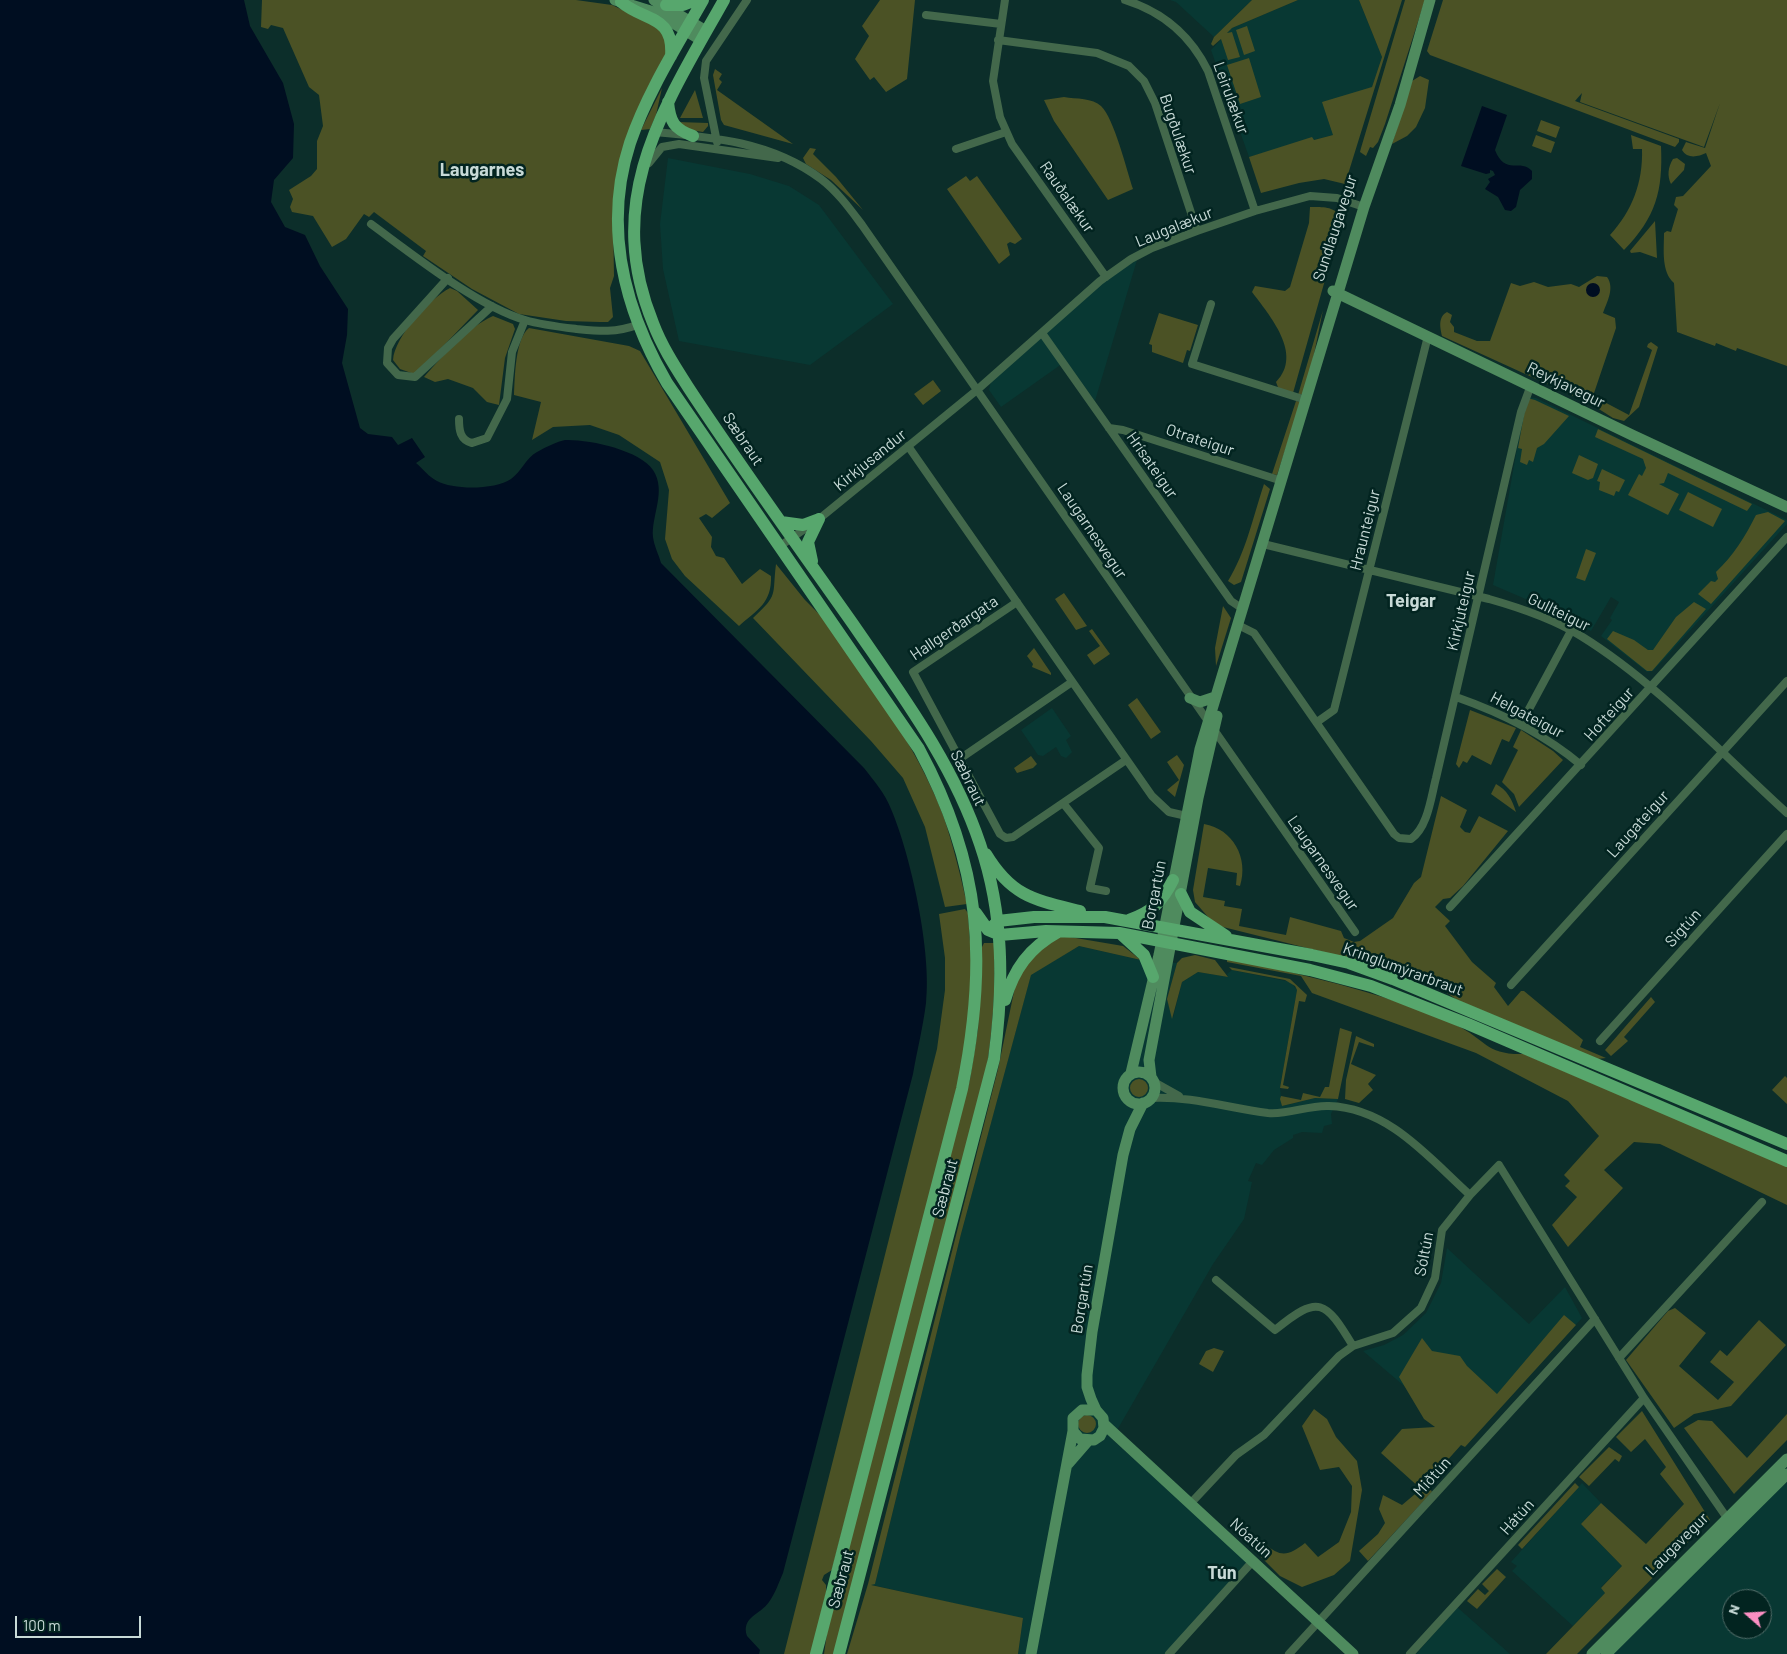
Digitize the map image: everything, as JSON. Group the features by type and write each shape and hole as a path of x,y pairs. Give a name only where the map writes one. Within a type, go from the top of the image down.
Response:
{"main road":[{"path":"660,3 683,5 696,0"},
{"name":"Sæbraut","path":"703,0 642,114 621,177 617,206 622,273 637,325 667,384 919,749 936,780 966,861 974,908 976,948 974,1020 962,1089 816,1654"},
{"name":"Sæbraut","path":"724,0 668,102 654,132 638,185 634,209 635,253 643,296 662,344 690,390 915,715 948,769 980,844 995,929 1000,1017 994,1059 839,1654"},
{"path":"618,1 660,23 665,28 672,41 670,59"},
{"path":"668,102 669,118 674,126 693,136"},
{"path":"632,140 643,133 654,132"},
{"path":"781,522 803,525 819,519"},
{"path":"816,572 808,542 819,519"},
{"path":"980,844 1005,879 1015,889 1030,898 1104,917"},
{"path":"1126,921 1144,915 1157,907 1173,880"},
{"path":"1181,894 1190,912 1237,942"},
{"path":"974,908 980,920 995,929 976,948"},
{"name":"Kringlumýrarbraut","path":"995,929 1034,916 1104,917 1126,921 1169,936 1371,986 1787,1160"},
{"name":"Kringlumýrarbraut","path":"995,929 1119,933 1237,942 1349,963 1393,979 1787,1144"},
{"path":"1000,1017 1014,974 1022,960 1046,938 1060,931"},
{"path":"1119,933 1144,954 1153,977"},
{"path":"1169,936 1286,958 1312,955"}],"street":[{"path":"717,149 717,138 704,78 706,61 747,0"},
{"name":"Rauðalækur","path":"1005,0 993,81 1000,117 1006,132 1106,277"},
{"name":"Leirulækur","path":"1125,0 1160,15 1183,34 1201,56 1208,71 1255,211"},
{"name":"Sundlaugavegur","path":"1211,727 1238,625 1306,400 1335,292 1361,206 1400,99 1430,0"},
{"path":"618,1 657,13 704,35"},
{"path":"660,3 688,26"},
{"path":"926,15 1001,24"},
{"name":"Bugðulækur","path":"998,40 1098,53 1129,66 1144,81 1155,103 1197,231"},
{"name":"Laugarnesvegur","path":"654,132 717,138 764,148 791,161 822,180 846,204 1355,932"},
{"path":"956,149 1006,132"},
{"name":"Laugarnesvegur","path":"638,185 650,160 662,147 679,144 791,161"},
{"name":"Laugalækur","path":"977,390 1106,277 1130,260 1152,248 1255,211 1310,196 1337,198 1361,206"},
{"path":"371,224 448,278 492,306 524,320 605,331 624,330 637,325"},
{"path":"448,278 404,324 390,343 387,363 398,375 409,378 422,374 456,337 492,306"},
{"name":"Reykjavegur","path":"1335,292 1632,435 1787,507"},
{"path":"1212,304 1192,364 1306,400"},
{"path":"459,419 460,433 467,442 478,443 487,438 506,399 512,352 524,320"},
{"name":"Hrísateigur","path":"1042,333 1229,598 1243,609"},
{"name":"Hraunteigur","path":"1318,722 1334,710 1428,336"},
{"name":"Kirkjuteigur","path":"1318,722 1394,834 1399,838 1411,840 1418,834 1424,823 1456,697 1523,404 1531,385"},
{"name":"Kirkjusandur","path":"777,544 782,545 819,519 977,390"},
{"name":"Otrateigur","path":"1109,428 1123,430 1282,481"},
{"name":"Hallgerðargata","path":"908,446 1126,760 1161,806 1169,812 1190,817"},
{"name":"Hofteigur","path":"1450,907 1787,537"},
{"name":"Gullteigur","path":"1263,544 1478,596 1524,610 1571,631 1622,664 1651,688 1787,813"},
{"name":"Hallgerðargata","path":"1017,602 913,672 961,758 1000,834 1004,837 1013,837 1126,760"},
{"path":"1238,625 1254,633 1318,722"},
{"path":"1522,724 1571,631"},
{"name":"Sundlaugavegur","path":"1211,727 1215,697 1223,666 1231,650"},
{"name":"Laugateigur","path":"1511,985 1787,681"},
{"path":"961,758 1072,682"},
{"path":"1190,698 1200,702 1215,697"},
{"name":"Helgateigur","path":"1456,697 1522,724 1562,749 1581,765"},
{"name":"Borgartún","path":"1130,1129 1128,1099 1124,1093 1123,1084 1131,1074 1153,977 1169,936 1181,894 1200,749 1211,727"},
{"path":"1063,803 1099,848 1090,888 1106,892"},
{"name":"Borgartún","path":"1031,1654 1067,1466 1073,1431 1072,1420 1078,1412 1087,1387 1092,1335 1119,1174 1130,1129 1155,1091 1149,1060 1169,936 1173,880 1190,817"},
{"name":"Sigtún","path":"1600,1040 1787,834"},
{"path":"1131,1074 1142,1072 1164,1090 1183,1098 1269,1113 1327,1106 1342,1106 1366,1113 1388,1122 1470,1195 1499,1165 1644,1398 1727,1518"},
{"path":"1128,1099 1135,1103 1183,1098"},
{"name":"Sóltún","path":"1190,1504 1232,1459 1264,1435 1339,1356 1353,1346 1393,1333 1421,1308 1435,1278 1442,1230 1470,1195"},
{"path":"1619,1358 1762,1202"},
{"path":"1216,1280 1275,1330 1301,1309 1311,1306 1324,1308 1332,1313 1353,1346"},
{"name":"Miðtún","path":"1289,1654 1595,1319"},
{"name":"Borgartún","path":"1067,1466 1092,1440 1102,1434 1104,1424 1087,1387"},
{"name":"Hátún","path":"1410,1654 1644,1398"},
{"path":"1078,1412 1089,1408 1096,1410"},
{"name":"Nóatún","path":"1104,1424 1353,1654"},
{"path":"1073,1431 1077,1437 1092,1440"},
{"name":"Nóatún","path":"1092,1440 1126,1446"},
{"name":"Laugavegur","path":"1592,1654 1787,1459"},
{"name":"Laugavegur","path":"1606,1654 1787,1474"},
{"path":"1168,1654 1252,1561"}],"shaded area":[{"path":"0,0 244,0 250,26 283,83 294,124 293,158 274,180 271,202 285,227 305,235 320,266 348,309 347,335 342,363 360,428 368,434 392,437 398,445 412,438 425,457 416,463 434,479 453,486 474,488 504,483 515,476 527,461 540,450 565,440 587,441 613,447 626,451 646,463 653,470 659,486 653,537 661,563 864,768 889,803 906,852 923,932 927,982 925,1012 913,1074 783,1573 769,1602 747,1624 747,1636 760,1650 759,1654 0,1654"},
{"path":"1170,0 1252,0 1214,37 1176,2"},
{"path":"1298,0 1359,0 1382,57 1372,87 1333,135 1249,157 1211,50 1232,28"},
{"path":"1482,106 1507,115 1495,150 1499,158 1508,165 1528,167 1532,171 1532,179 1520,190 1516,207 1511,211 1505,210 1498,197 1485,189 1490,182 1488,179 1495,175 1493,171 1490,170 1490,173 1486,174 1461,166"},
{"path":"668,158 750,174 789,186 819,205 893,304 810,365 679,341 663,269 660,224"},
{"path":"1137,260 1095,401 1066,361 1001,407 989,390 991,381 1107,278"},
{"path":"1590,283 1596,283 1600,290 1596,297 1590,297 1586,293 1586,287"},
{"path":"1526,397 1536,398 1787,520 1787,524 1653,671 1647,672 1601,636 1612,620 1610,618 1619,602 1611,597 1591,631 1549,609 1493,585"},
{"path":"1052,708 1071,736 1066,740 1072,752 1066,758 1061,756 1056,747 1043,756 1038,755 1021,730"},
{"path":"1079,946 1141,960 1177,963 1167,999 1173,1018 1182,982 1198,972 1228,977 1227,974 1232,970 1291,982 1297,990 1280,1088 1282,1106 1315,1098 1338,1099 1331,1114 1332,1124 1324,1126 1322,1133 1302,1132 1293,1135 1293,1138 1274,1150 1262,1165 1256,1163 1248,1181 1252,1182 1244,1219 1213,1264 1112,1439 1247,1562 1165,1654 1018,1654 1023,1619 868,1584 875,1584 961,1234 1031,974"},
{"path":"1447,1248 1529,1324 1565,1287 1582,1318 1469,1441 1363,1351 1384,1345 1403,1335 1426,1313 1441,1283"},
{"path":"1787,1467 1787,1654 1600,1654"},
{"path":"1582,1483 1601,1503 1581,1524 1622,1566 1601,1587 1605,1593 1573,1626 1512,1571 1517,1566 1511,1562"},
{"path":"1457,1607 1510,1654 1416,1654"}],"green space":[{"path":"262,0 576,0 612,5 657,26 665,34 667,51 648,93 613,215 614,276 610,288 613,317 608,322 566,321 519,314 472,289 423,256 426,251 374,212 369,217 364,214 346,239 332,247 313,216 292,212 290,207 293,199 289,190 311,176 317,169 317,141 323,126 319,95 309,87 283,28 271,25 268,29 261,27"},
{"path":"880,0 915,0 907,79 886,92 874,77 870,80 855,59 869,36 862,26"},
{"path":"1252,0 1298,0 1232,28 1227,33 1232,32 1240,57 1228,60 1221,39 1213,46 1211,44 1214,37"},
{"path":"1359,0 1402,0 1345,184 1324,179 1299,183 1261,193 1249,157 1312,137 1314,140 1333,135 1322,102 1372,87 1382,57"},
{"path":"1405,0 1425,0 1385,124 1378,142 1373,148 1370,147 1366,156 1360,152 1361,148"},
{"path":"1443,0 1787,0 1787,366 1737,348 1736,351 1716,343 1715,346 1677,332 1674,283 1665,267 1664,233 1667,231 1671,232 1678,209 1674,205 1676,197 1683,196 1711,166 1706,153 1690,156 1682,150 1686,142 1705,148 1720,103 1704,147 1580,102 1582,93 1575,101 1679,139 1675,147 1430,55 1427,51"},
{"path":"1247,26 1255,51 1244,55 1236,30"},
{"path":"1249,58 1261,97 1240,104 1227,65"},
{"path":"715,69 722,74 719,79 722,82 717,90 793,144 724,125 721,120 713,75"},
{"path":"1420,76 1429,80 1425,108 1416,127 1407,136 1392,144 1412,81"},
{"path":"662,88 656,115 650,129 641,130"},
{"path":"695,90 703,118 680,118"},
{"path":"1064,97 1084,99 1098,103 1106,112 1124,158 1133,189 1108,200 1054,121 1044,100"},
{"path":"1541,120 1560,127 1556,138 1537,131"},
{"path":"678,122 708,123 708,126 703,132 690,130"},
{"path":"1536,135 1555,142 1551,153 1532,146"},
{"path":"1631,135 1661,146 1661,177 1655,202 1644,226 1624,250 1610,235 1618,226 1635,196 1641,173 1642,149 1633,149"},
{"path":"810,148 816,149 813,154 836,177 863,210 831,180 806,164 803,158"},
{"path":"1677,158 1685,164 1684,170 1671,184 1669,168 1673,159"},
{"path":"966,176 970,181 977,176 1022,239 1015,244 1010,242 1007,244 1010,255 999,264 947,189"},
{"path":"1310,207 1325,207 1333,210 1342,220 1293,393 1279,390 1276,382 1284,371 1285,347 1274,323 1252,292 1255,286 1285,291 1290,287 1309,223"},
{"path":"1655,221 1657,258 1640,252 1631,253 1630,251"},
{"path":"1597,276 1607,277 1609,281 1610,295 1603,313 1615,318 1616,328 1593,396 1629,415 1652,350 1647,347 1648,344 1651,342 1658,347 1639,407 1624,421 1613,418 1591,404 1442,336 1441,319 1447,312 1452,315 1450,322 1454,327 1454,332 1477,341 1490,341 1511,283 1520,286 1534,282 1548,287 1571,284 1579,287"},
{"path":"450,288 457,291 478,310 414,374 400,369 393,360 395,350 406,330 423,309"},
{"path":"1323,310 1312,364 1303,394 1298,395"},
{"path":"1159,313 1198,325 1190,351 1187,350 1183,363 1152,352 1152,345 1149,344"},
{"path":"493,316 513,324 515,329 505,358 499,405 487,402 473,388 448,379 435,382 424,377 464,335"},
{"path":"529,328 629,346 640,351 730,503 712,518 706,514 699,518 712,537 711,547 716,556 724,558 742,584 760,569 771,576 771,585 766,599 739,626 685,576 672,559 665,539 669,490 660,462 619,435 590,425 553,427 532,440 541,402 514,395 518,349 524,333"},
{"path":"933,380 941,391 923,405 914,394"},
{"path":"1527,398 1569,416 1544,444 1537,448 1533,462 1529,460 1527,465 1520,462 1522,449 1518,448"},
{"path":"1296,401 1301,402 1277,475 1272,474"},
{"path":"1598,429 1752,504 1747,511 1668,473 1664,483 1659,484 1679,494 1668,515 1628,495 1639,474 1642,476 1646,468 1643,459 1595,437"},
{"path":"1579,455 1598,464 1593,478 1588,480 1572,473"},
{"path":"1602,469 1625,480 1619,492 1616,491 1614,496 1599,490 1600,482 1597,481"},
{"path":"1264,484 1270,489 1241,582 1234,585 1228,581 1240,558"},
{"path":"1688,492 1722,509 1713,527 1679,510"},
{"path":"1768,512 1785,521 1711,604 1698,594 1711,581 1715,582 1718,579 1716,572 1738,546 1756,515"},
{"path":"1586,549 1596,553 1585,581 1576,578"},
{"path":"776,564 805,600 822,617 873,688 919,763 943,815 967,904 945,907 925,827 903,778 871,741 753,618 771,599 774,589"},
{"path":"1064,593 1087,626 1076,630 1055,599"},
{"path":"1694,602 1706,609 1652,671 1647,671 1607,639 1613,631 1634,640 1648,650 1653,650 1676,617"},
{"path":"1223,606 1231,618 1216,666 1215,648"},
{"path":"1092,629 1110,654 1094,665 1087,655 1100,646 1089,631"},
{"path":"1034,648 1051,675 1032,667 1033,664 1027,656"},
{"path":"1137,698 1161,732 1151,739 1128,705"},
{"path":"1470,710 1516,728 1509,742 1502,739 1491,765 1472,755 1467,763 1463,761 1459,768 1456,764"},
{"path":"1521,730 1553,751 1563,760 1519,807 1514,794 1502,782 1518,750 1513,747"},
{"path":"1177,755 1184,765 1175,797 1167,790 1179,780 1167,762"},
{"path":"1031,756 1037,764 1033,768 1017,773 1014,768"},
{"path":"1496,784 1509,795 1516,812 1491,794"},
{"path":"1441,796 1467,810 1460,827 1465,832 1470,833 1479,816 1508,831 1463,886 1450,898 1443,899 1435,907 1450,921 1445,926 1472,962 1496,983 1494,987 1508,1006 1521,991 1524,991 1583,1040 1580,1047 1606,1058 1597,1059 1457,1000 1447,993 1449,985 1417,972 1414,978 1401,977 1359,961 1215,925 1195,902 1193,890 1204,824 1214,827 1231,838 1240,855 1242,876 1240,886 1236,885 1237,873 1208,868 1203,897 1225,901 1224,906 1242,909 1239,926 1286,935 1290,917 1341,931 1344,938 1354,942 1360,941 1393,918 1414,883 1421,877"},
{"path":"965,909 968,913 972,971 965,1058 832,1570 824,1575 822,1580 826,1585 826,1593 811,1654 784,1654 937,1049 945,990 945,958 939,914"},
{"path":"1058,935 1123,946 1141,960 1079,946 1031,975 961,1234 875,1584 871,1585 1023,1618 1018,1654 847,1654 868,1584 998,1069 1016,982 1028,961"},
{"path":"984,943 994,943 995,958 994,1004 987,1066 836,1654 824,1654 828,1626 970,1079 978,1029 982,947"},
{"path":"1195,955 1215,960 1228,977 1198,972 1182,982 1172,1019 1167,999 1177,963 1182,958"},
{"path":"1227,958 1338,984 1437,1016 1466,1031 1487,1046 1501,1052 1524,1054 1787,1166 1787,1205 1660,1144 1634,1142 1604,1170 1623,1188 1568,1247 1552,1225 1577,1197 1565,1186 1570,1181 1564,1175 1599,1136 1568,1101 1476,1053 1312,993 1301,976 1227,962"},
{"path":"1229,967 1290,979 1307,995 1305,1002 1299,1001 1283,1085 1289,1087 1288,1089 1280,1088 1297,990 1295,986 1285,980 1232,970"},
{"path":"1651,997 1655,1002 1624,1037 1628,1041 1611,1056 1605,1050"},
{"path":"1340,1028 1352,1032 1338,1099 1315,1098 1282,1106 1281,1096 1301,1100 1303,1093 1320,1097 1325,1087 1329,1087"},
{"path":"1356,1036 1374,1044 1374,1047 1359,1042 1351,1064 1376,1075 1368,1084 1373,1090 1359,1103 1345,1099 1346,1080"},
{"path":"1785,1076 1787,1078 1787,1104 1772,1090"},
{"path":"1139,1079 1145,1082 1148,1088 1145,1094 1139,1097 1133,1094 1130,1088 1133,1082"},
{"path":"1675,1308 1706,1333 1679,1366 1718,1400 1734,1382 1710,1362 1720,1350 1727,1356 1759,1320 1786,1345 1731,1406 1694,1414 1674,1428 1626,1360 1668,1311"},
{"path":"1564,1315 1576,1325 1465,1447 1461,1445 1427,1483 1432,1492 1368,1561 1359,1551 1378,1534 1385,1523 1379,1509 1383,1495 1402,1505 1421,1489 1381,1453 1402,1429 1435,1427 1424,1419 1399,1377 1422,1338 1432,1351 1460,1356 1467,1366 1497,1394"},
{"path":"1214,1348 1224,1351 1213,1372 1199,1364 1206,1351"},
{"path":"1314,1409 1327,1419 1336,1437 1357,1461 1362,1490 1350,1561 1334,1575 1302,1587 1280,1576 1249,1545 1264,1543 1275,1551 1284,1554 1294,1551 1305,1543 1318,1557 1339,1542 1351,1512 1352,1486 1339,1467 1320,1470 1302,1426"},
{"path":"1642,1411 1710,1520 1577,1654 1546,1654 1605,1593 1601,1588 1622,1566 1581,1524 1601,1503 1646,1544 1684,1504 1660,1474 1666,1467 1645,1439 1631,1452 1616,1437"},
{"path":"1787,1414 1787,1440 1734,1494 1684,1428 1698,1420 1712,1421 1747,1458"},
{"path":"1087,1415 1093,1418 1096,1424 1093,1430 1087,1433 1081,1430 1078,1424 1081,1418"},
{"path":"1609,1447 1622,1456 1619,1462 1615,1459 1589,1486 1579,1477"},
{"path":"1575,1483 1579,1487 1522,1549 1518,1545"},
{"path":"1497,1569 1506,1577 1477,1609 1467,1601 1478,1589 1485,1595 1489,1591 1482,1584"}],"district":[{"name":"Laugarnes","path":"482,170"},
{"name":"Teigar","path":"1411,601"},
{"name":"Tún","path":"1222,1573"}]}
